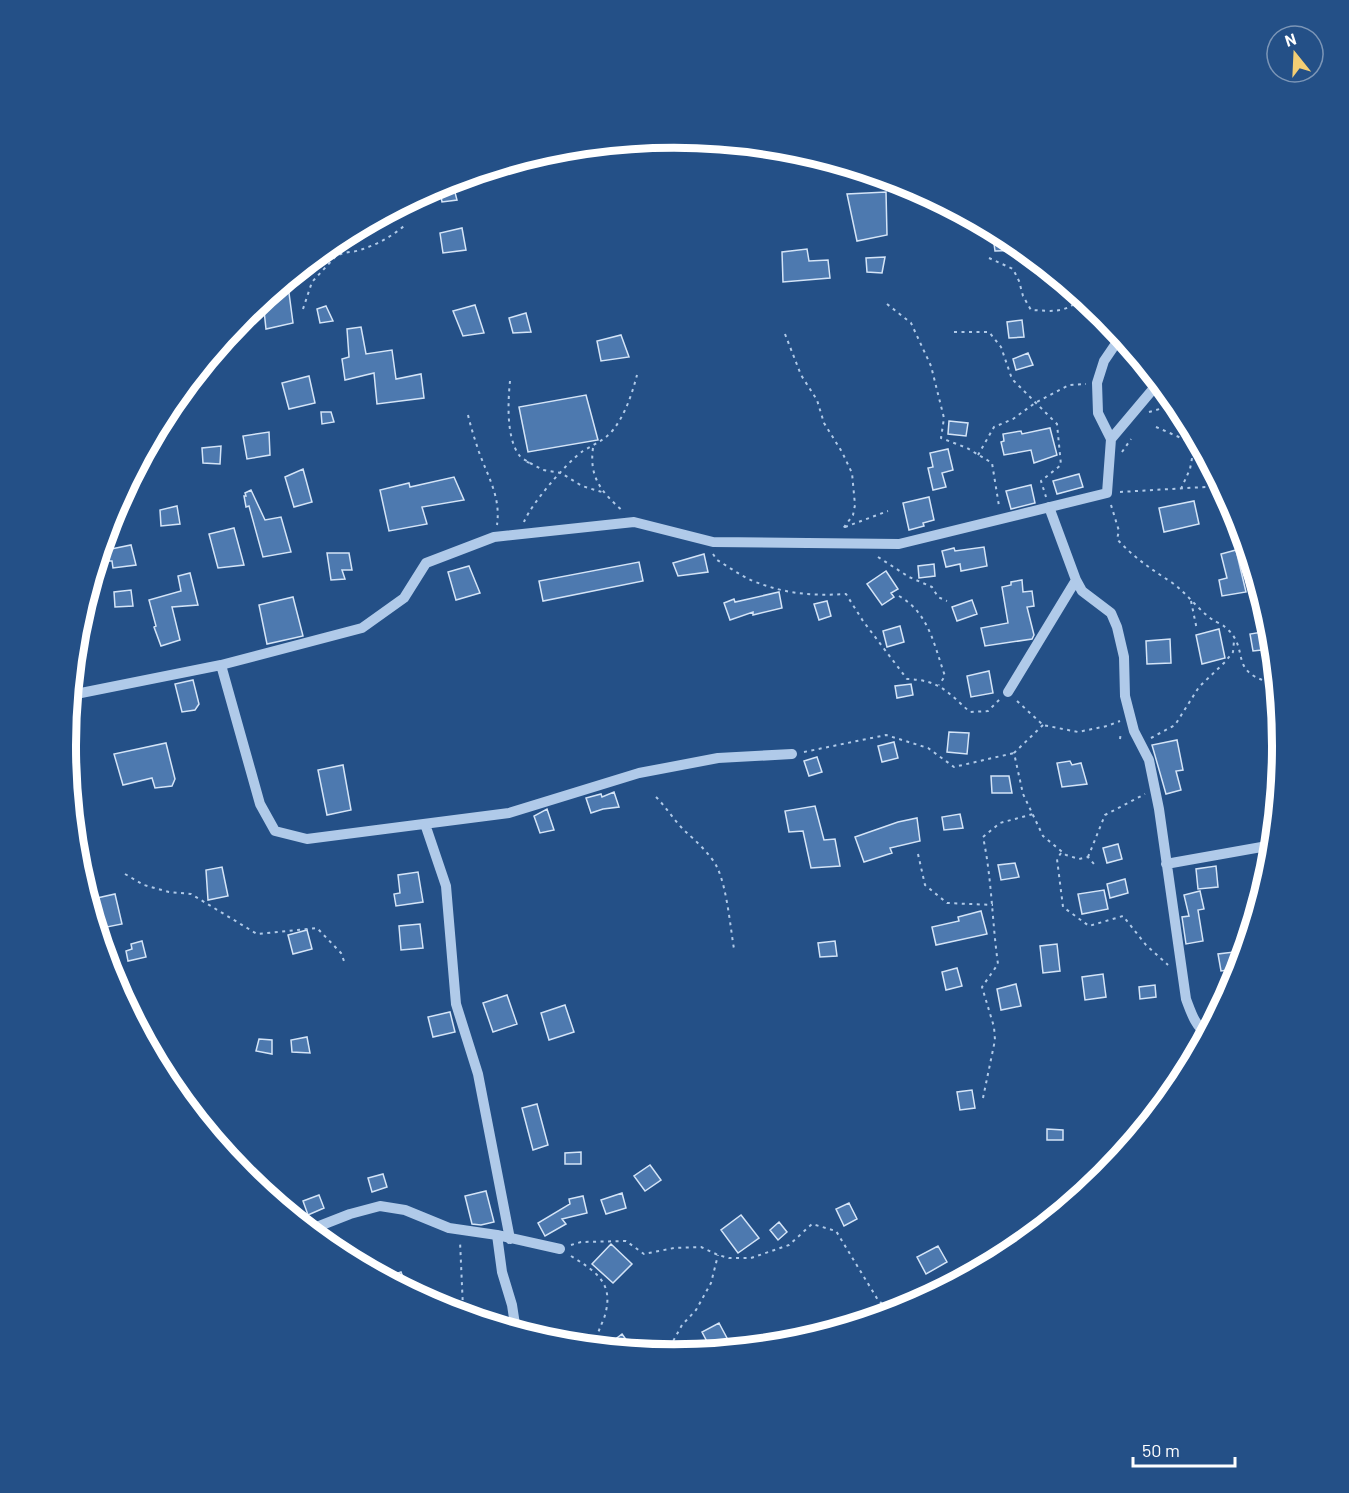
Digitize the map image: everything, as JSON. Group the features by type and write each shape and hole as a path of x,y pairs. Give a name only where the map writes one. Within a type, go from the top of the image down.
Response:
{"street":[{"path":"80,692 221,665 362,628 404,598 426,563 494,537 634,522 713,542 899,544 1107,493 1111,439 1098,413 1097,383 1104,361 1116,344"},
{"path":"1111,439 1154,388"},
{"path":"1049,507 1082,591 1111,614 1117,627 1124,657 1125,696 1134,731 1149,759 1186,999 1201,1030"},
{"path":"1008,692 1076,579"},
{"path":"221,665 260,804 275,831 307,838 509,813 639,773 718,758 792,754"},
{"path":"425,824 446,886 456,1004 478,1074 510,1239"},
{"path":"1167,864 1264,847"},
{"path":"318,1227 350,1214 380,1206 405,1210 449,1228 497,1235 560,1249"},
{"path":"497,1235 502,1272 515,1322"}],"path":[{"path":"303,309 312,282 335,257 374,245 397,234 404,226"},
{"path":"989,258 1013,268 1023,296 1031,310 1059,312 1075,303"},
{"path":"887,304 911,323 931,366 944,418 941,438 992,463 1001,519"},
{"path":"954,332 989,333 1001,347 1012,379 1058,424 1061,465 1041,481 1049,507"},
{"path":"785,334 801,375 817,400 824,423 852,473 855,505 853,515 830,543"},
{"path":"523,533 522,525 530,507 582,451 603,441 614,429 633,391 638,375"},
{"path":"510,381 508,416 519,455 543,470 561,473 582,486 605,493"},
{"path":"978,455 994,427 1013,419 1035,403 1069,385 1097,383"},
{"path":"1140,405 1150,413 1167,407"},
{"path":"468,415 480,454 498,499 494,537"},
{"path":"1155,427 1188,441"},
{"path":"593,446 591,466 597,483 634,522"},
{"path":"1180,489 1190,469 1193,450"},
{"path":"524,461 530,463"},
{"path":"1213,487 1107,493 1119,531 1117,539 1145,566 1172,583 1213,620 1225,627 1235,640 1248,673 1260,681 1268,682"},
{"path":"845,527 888,512"},
{"path":"701,539 717,560 752,581 788,593 813,596 846,594 862,621 907,679 939,685 970,712 988,711 1008,692 1043,725 1078,732 1107,726 1130,716"},
{"path":"876,555 909,578 932,586 938,597 947,601"},
{"path":"899,596 910,602 927,623 945,676 939,685"},
{"path":"1190,598 1197,630"},
{"path":"1140,742 1163,733 1174,725 1199,687 1226,662 1233,652 1235,640"},
{"path":"792,754 886,735 928,748 954,767 1014,753 1043,725"},
{"path":"1014,753 1023,794 1043,836 1061,853 1079,859 1088,857"},
{"path":"1088,857 1105,815 1154,789"},
{"path":"656,797 716,864 734,949"},
{"path":"983,1098 995,1040 982,987 998,964 993,934 993,905 983,837 1000,823 1033,814"},
{"path":"1061,853 1057,859 1063,908 1089,926 1123,916 1146,945 1184,978"},
{"path":"918,854 925,885 946,903 993,905"},
{"path":"1088,857 1094,864"},
{"path":"125,874 144,885 169,892 191,894 257,934 317,928 341,953 344,961"},
{"path":"560,1249 581,1242 626,1241 644,1254 701,1246 729,1258 752,1258 789,1245 812,1224 836,1232 878,1300 884,1306"},
{"path":"449,1228 458,1235 461,1242 460,1272 463,1306"},
{"path":"560,1249 593,1270 606,1286 606,1311 597,1339"},
{"path":"671,1344 682,1325 696,1310 711,1283 718,1255"}],"building":[{"path":"455,191 457,200 442,202 441,196"},
{"path":"886,192 887,235 857,241 847,194"},
{"path":"462,228 466,250 443,253 440,233"},
{"path":"994,241 1009,251 995,251"},
{"path":"807,249 809,261 828,260 830,278 783,282 782,252"},
{"path":"885,257 882,273 867,272 866,258"},
{"path":"289,293 293,323 266,329 264,312 284,294"},
{"path":"475,305 484,333 463,336 453,311"},
{"path":"326,306 333,321 320,323 317,309"},
{"path":"526,313 531,332 513,333 509,318"},
{"path":"1022,320 1024,337 1009,338 1007,322"},
{"path":"361,327 366,354 392,350 396,379 421,374 424,398 377,404 374,373 345,380 342,359 349,357 347,329"},
{"path":"621,335 629,357 601,361 597,341"},
{"path":"1028,353 1033,365 1016,370 1013,359"},
{"path":"309,376 315,403 289,409 282,383"},
{"path":"586,395 598,440 528,452 519,407"},
{"path":"321,412 331,412 334,422 322,424"},
{"path":"949,421 968,423 966,436 948,434"},
{"path":"1050,428 1057,455 1034,463 1031,450 1004,455 1001,442 1004,441 1003,434 1021,431 1022,434"},
{"path":"269,432 270,455 247,459 243,436"},
{"path":"221,446 220,464 203,463 202,448"},
{"path":"948,449 953,470 942,473 946,487 933,490 928,468 933,467 930,453"},
{"path":"303,469 312,502 294,507 285,477"},
{"path":"1079,474 1083,487 1057,494 1053,481"},
{"path":"454,477 464,500 422,507 427,524 389,531 380,490 409,483 410,487"},
{"path":"1031,485 1035,503 1011,509 1006,491"},
{"path":"251,490 265,520 281,517 291,552 263,557 244,496"},
{"path":"929,497 934,520 923,523 924,526 909,530 903,503"},
{"path":"1194,501 1199,524 1164,532 1159,508"},
{"path":"177,506 180,524 161,526 160,510"},
{"path":"234,528 244,565 218,568 209,534"},
{"path":"131,545 136,565 113,568 112,561 109,561 108,556 110,549"},
{"path":"984,547 987,566 961,571 960,564 946,567 942,551 954,548 955,551"},
{"path":"1236,550 1246,592 1222,596 1219,580 1227,578 1221,554"},
{"path":"327,553 349,553 352,570 342,570 345,579 331,580"},
{"path":"704,554 708,572 678,576 673,563"},
{"path":"639,562 643,581 543,601 539,581"},
{"path":"934,564 935,576 919,578 918,566"},
{"path":"469,566 480,593 456,600 448,572"},
{"path":"886,571 898,589 891,593 894,597 882,605 867,584"},
{"path":"190,573 198,605 172,607 180,640 161,646 154,627 156,626 149,600 181,591 178,576"},
{"path":"1022,580 1023,592 1032,591 1034,606 1027,607 1034,635 1032,639 985,646 981,628 1008,623 1002,587"},
{"path":"131,590 133,606 115,607 114,592"},
{"path":"779,592 782,608 753,615 753,612 730,620 724,603 734,599 735,602"},
{"path":"293,597 303,636 267,644 259,605"},
{"path":"972,600 977,614 957,621 952,607"},
{"path":"827,601 831,616 819,620 814,604"},
{"path":"900,626 904,642 887,647 883,631"},
{"path":"1219,629 1225,658 1202,664 1196,635"},
{"path":"1261,632 1264,650 1253,651 1250,634"},
{"path":"1170,639 1171,663 1147,664 1146,641"},
{"path":"989,671 993,693 971,697 967,676"},
{"path":"193,680 199,704 195,710 182,712 175,684"},
{"path":"911,684 913,695 897,698 895,686"},
{"path":"949,732 969,733 967,754 947,752"},
{"path":"1177,740 1183,770 1176,771 1181,790 1166,794 1152,745"},
{"path":"894,742 898,758 882,762 878,746"},
{"path":"166,743 175,779 172,786 155,788 152,778 123,785 114,754"},
{"path":"817,757 822,772 809,776 804,761"},
{"path":"1070,761 1072,765 1081,763 1087,784 1062,787 1057,763"},
{"path":"343,765 351,810 327,815 318,770"},
{"path":"991,776 1009,776 1012,793 992,793"},
{"path":"614,792 619,807 591,813 586,798 601,794 602,797"},
{"path":"815,806 824,840 835,839 840,866 811,868 803,831 789,832 785,811"},
{"path":"547,809 554,830 540,833 534,816"},
{"path":"960,814 963,828 944,830 942,817"},
{"path":"917,818 920,841 890,848 892,853 864,862 855,837"},
{"path":"1118,844 1122,859 1107,863 1103,848"},
{"path":"1015,863 1019,877 1001,880 998,865"},
{"path":"1216,866 1218,887 1198,889 1196,869"},
{"path":"222,867 228,896 208,900 206,870"},
{"path":"418,872 423,902 396,906 394,894 400,893 398,875"},
{"path":"1125,879 1128,893 1110,898 1107,884"},
{"path":"1104,890 1108,909 1082,914 1078,894"},
{"path":"1200,891 1204,909 1198,910 1203,941 1186,944 1182,917 1189,916 1184,895"},
{"path":"115,894 122,924 105,927 96,898"},
{"path":"981,911 987,934 936,945 932,927 959,921 958,917"},
{"path":"420,924 423,948 401,950 399,926"},
{"path":"307,930 312,949 293,954 288,935"},
{"path":"142,941 146,957 128,961 126,951 132,949 131,944"},
{"path":"835,941 837,956 820,957 818,943"},
{"path":"1057,944 1060,971 1043,973 1040,946"},
{"path":"1234,952 1229,970 1221,971 1218,954"},
{"path":"957,968 962,986 946,990 942,972"},
{"path":"1103,974 1106,997 1085,1000 1082,977"},
{"path":"1016,984 1021,1006 1001,1010 997,989"},
{"path":"1155,985 1156,997 1140,999 1139,987"},
{"path":"507,995 517,1024 493,1032 483,1003"},
{"path":"565,1005 574,1032 549,1040 541,1013"},
{"path":"450,1012 455,1032 433,1037 428,1017"},
{"path":"307,1037 310,1053 292,1052 291,1040"},
{"path":"259,1039 272,1040 272,1054 256,1051"},
{"path":"972,1090 975,1108 960,1110 957,1092"},
{"path":"537,1104 548,1145 533,1150 522,1108"},
{"path":"1047,1129 1063,1130 1063,1140 1047,1140"},
{"path":"581,1152 581,1164 565,1164 565,1153"},
{"path":"650,1165 661,1180 645,1191 634,1176"},
{"path":"383,1174 387,1187 372,1192 368,1178"},
{"path":"486,1191 494,1222 481,1225 472,1224 465,1196"},
{"path":"622,1193 626,1208 606,1214 601,1200"},
{"path":"319,1195 324,1208 308,1215 303,1201"},
{"path":"583,1196 587,1213 562,1219 566,1224 545,1236 538,1223 570,1204 569,1199"},
{"path":"849,1203 857,1219 844,1226 836,1209"},
{"path":"741,1215 759,1238 738,1253 721,1230"},
{"path":"779,1222 787,1232 778,1240 770,1230"},
{"path":"611,1244 632,1264 613,1283 592,1264"},
{"path":"938,1246 947,1262 926,1274 917,1257"},
{"path":"401,1272 404,1280 394,1274"},
{"path":"719,1323 728,1340 708,1343 702,1332"},
{"path":"622,1334 628,1342 613,1341"}]}
